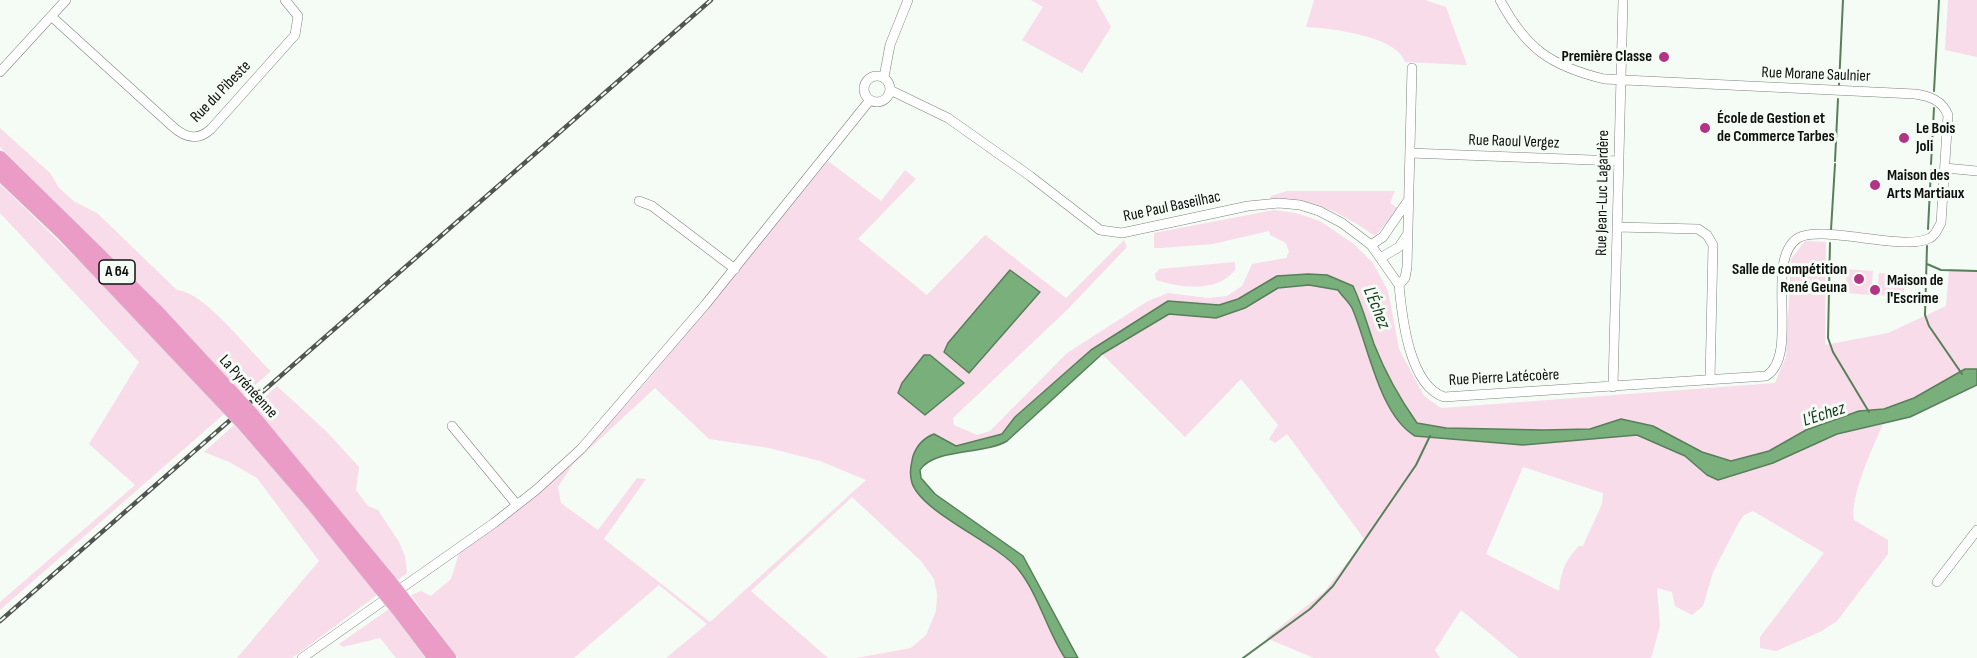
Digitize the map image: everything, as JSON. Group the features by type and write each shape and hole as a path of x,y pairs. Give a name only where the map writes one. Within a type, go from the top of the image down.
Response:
{"highway":[{"name":"La Pyrénéenne","path":"0,158 149,304 246,418 314,505 449,658"},
{"name":"La Pyrénéenne","path":"0,173 226,395"},
{"name":"La Pyrénéenne","path":"403,606 435,658"}],"street":[{"path":"0,72 65,0"},
{"name":"Rue du Pibeste","path":"51,16 179,132 192,137 205,134 211,129 295,35 298,16 285,0"},
{"path":"884,77 874,76 866,83 865,93 870,100 881,101 890,90 884,77 894,32 908,0"},
{"path":"1500,0 1520,34 1545,57 1575,72 1620,82"},
{"name":"Rue Jean-Luc Lagardère","path":"1613,387 1623,0"},
{"name":"Rue Pierre Latécoère","path":"1412,68 1408,234 1405,278 1400,285 1403,327 1428,388 1438,395 1461,397 1766,376 1773,372 1779,357 1785,262 1795,240 1803,236 1820,235 1911,242 1930,238 1941,223 1945,168"},
{"name":"Rue Morane Saulnier","path":"1620,82 1927,96 1941,104 1948,114 1945,168"},
{"name":"Rue Paul Baseilhac","path":"890,90 948,118 1030,176 1100,230 1122,233 1248,206 1279,203 1319,211 1347,227 1371,245 1400,285"},
{"path":"302,658 517,505 581,449 645,378 870,100"},
{"name":"Rue Raoul Vergez","path":"1410,153 1618,161"},
{"path":"1945,168 1977,171"},
{"path":"639,201 652,206 735,269"},
{"path":"1371,245 1383,237 1407,202"},
{"path":"1617,227 1698,229 1707,235 1713,246 1710,380"},
{"path":"1382,258 1399,247 1408,234"},
{"path":"452,426 517,505"},
{"path":"1938,582 1977,530"}],"shaded area":[{"path":"1031,0 1096,0 1111,27 1082,73 1022,40 1043,7"},
{"path":"1314,0 1425,0 1446,7 1467,65 1405,62 1390,46 1362,35 1306,27"},
{"path":"1948,0 1977,0 1977,57 1945,50"},
{"path":"0,128 50,173 59,188 75,202 97,213 177,290 188,293 213,311 271,371 243,396 166,312 0,147"},
{"path":"828,161 881,201 905,170 916,179 858,239 927,295 985,235 1066,298 1124,240 1127,247 1068,309 953,418 954,425 977,435 990,431 1067,353 1148,301 1168,293 1208,298 1227,296 1242,286 1252,264 1286,258 1289,252 1286,243 1270,235 1269,231 1213,244 1161,248 1154,248 1154,233 1274,210 1296,213 1320,221 1354,244 1373,263 1388,291 1399,349 1424,396 1441,408 1775,383 1786,357 1791,259 1805,241 1826,242 1825,345 1888,333 1946,306 1949,269 1977,270 1977,369 1965,369 1915,398 1884,409 1859,411 1806,430 1769,451 1731,461 1702,452 1653,426 1621,419 1590,429 1543,430 1446,428 1417,423 1383,365 1353,286 1277,276 1238,299 1219,306 1168,301 1091,350 1015,417 1002,434 956,446 934,434 923,439 912,465 910,474 913,486 923,499 938,512 1008,559 1018,569 1031,589 1065,658 856,658 911,648 926,635 936,611 937,594 934,579 921,561 852,497 751,591 828,658 666,658 707,624 659,585 574,658 458,658 411,595 421,591 431,596 451,579 460,550 581,455 648,380","holes":["655,388 709,439 769,448 820,461 866,480 710,622 604,539 646,479 637,478 598,530 561,503 558,487 573,464"]},
{"path":"0,184 124,305 224,414 0,610 0,602 135,485 89,444 139,362 0,213"},
{"path":"1287,191 1395,191 1390,203 1399,209 1375,236 1326,208 1300,201 1270,199 1271,196"},
{"path":"1235,262 1235,270 1219,282 1209,285 1198,287 1176,285 1156,280 1155,274 1159,269"},
{"name":"Salle de compétition René Geuna","path":"1847,269 1873,271 1871,295 1845,293"},
{"path":"1010,270 1040,292 969,373 944,352 948,343"},
{"path":"1879,273 1905,275 1904,297 1877,295"},
{"path":"1327,275 1353,286 1383,365 1411,414 1417,423 1446,428 1590,429 1621,419 1653,426 1702,452 1731,461 1769,451 1806,430 1859,411 1884,409 1914,398 1965,369 1977,369 1977,385 1910,417 1837,434 1773,463 1718,480 1707,475 1685,456 1637,435 1523,445 1415,436 1403,426 1383,396 1352,308 1338,290 1309,285 1278,288 1245,308 1216,318 1169,314 1102,354 1007,441 936,458 920,470 921,478 935,494 1023,556 1078,658 1065,658 1032,590 1018,569 994,549 944,517 919,494 912,483 911,476 912,459 916,448 934,434 956,446 1002,434 1015,417 1091,350 1168,301 1219,305 1238,299 1277,276"},
{"path":"1309,285 1338,290 1352,309 1383,396 1403,426 1415,436 1523,445 1637,435 1685,456 1707,475 1718,480 1773,463 1837,434 1883,424 1868,458 1855,498 1854,520 1888,540 1888,554 1837,621 1820,632 1776,651 1760,648 1760,637 1824,553 1753,511 1744,515 1738,524 1713,572 1703,606 1692,615 1675,606 1672,592 1657,588 1660,626 1651,658 1519,658 1461,610 1435,650 1440,658 1314,658 1266,638 1324,592 1365,540 1287,434 1275,443 1269,439 1278,425 1241,379 1185,437 1102,354 1169,314 1216,318 1245,308 1278,288","holes":["1523,467 1603,493 1602,504 1583,546 1579,546 1574,551 1564,567 1559,591 1486,554"]},
{"path":"924,355 930,355 964,383 925,415 898,393 902,383"},
{"path":"277,386 327,432 359,467 356,490 368,506 378,510 399,542 405,556 407,573 398,580 253,407"},
{"path":"234,425 307,507 377,595 292,658 237,658 319,561 257,478 229,462 204,452"},
{"path":"389,609 425,658 396,658 380,638 343,647 339,644"}],"waterway":[{"path":"1839,85 1843,0"},
{"path":"1934,91 1939,0"},
{"path":"1835,161 1838,99"},
{"path":"1931,164 1934,108"},
{"path":"1831,230 1835,164"},
{"path":"1928,229 1931,170"},
{"path":"1830,243 1828,338 1833,352 1869,412"},
{"path":"1927,246 1925,315 1929,326 1962,374"},
{"path":"1927,264 1941,270 1977,271"},
{"path":"1243,658 1310,609 1333,586 1416,465 1430,436"}],"railway":[{"path":"0,621 711,0"}],"place":[{"name":"Première Classe","path":"1664,57"},
{"name":"École de Gestion et de Commerce Tarbes","path":"1705,128"},
{"name":"Le Bois Joli","path":"1904,138"},
{"name":"Maison des Arts Martiaux","path":"1875,185"},
{"name":"Salle de compétition René Geuna","path":"1859,279"},
{"name":"Maison de l'Escrime","path":"1875,290"}],"water label":[{"name":"L'Échez","path":"1376,308"},
{"name":"L'Échez","path":"1824,415"}]}
